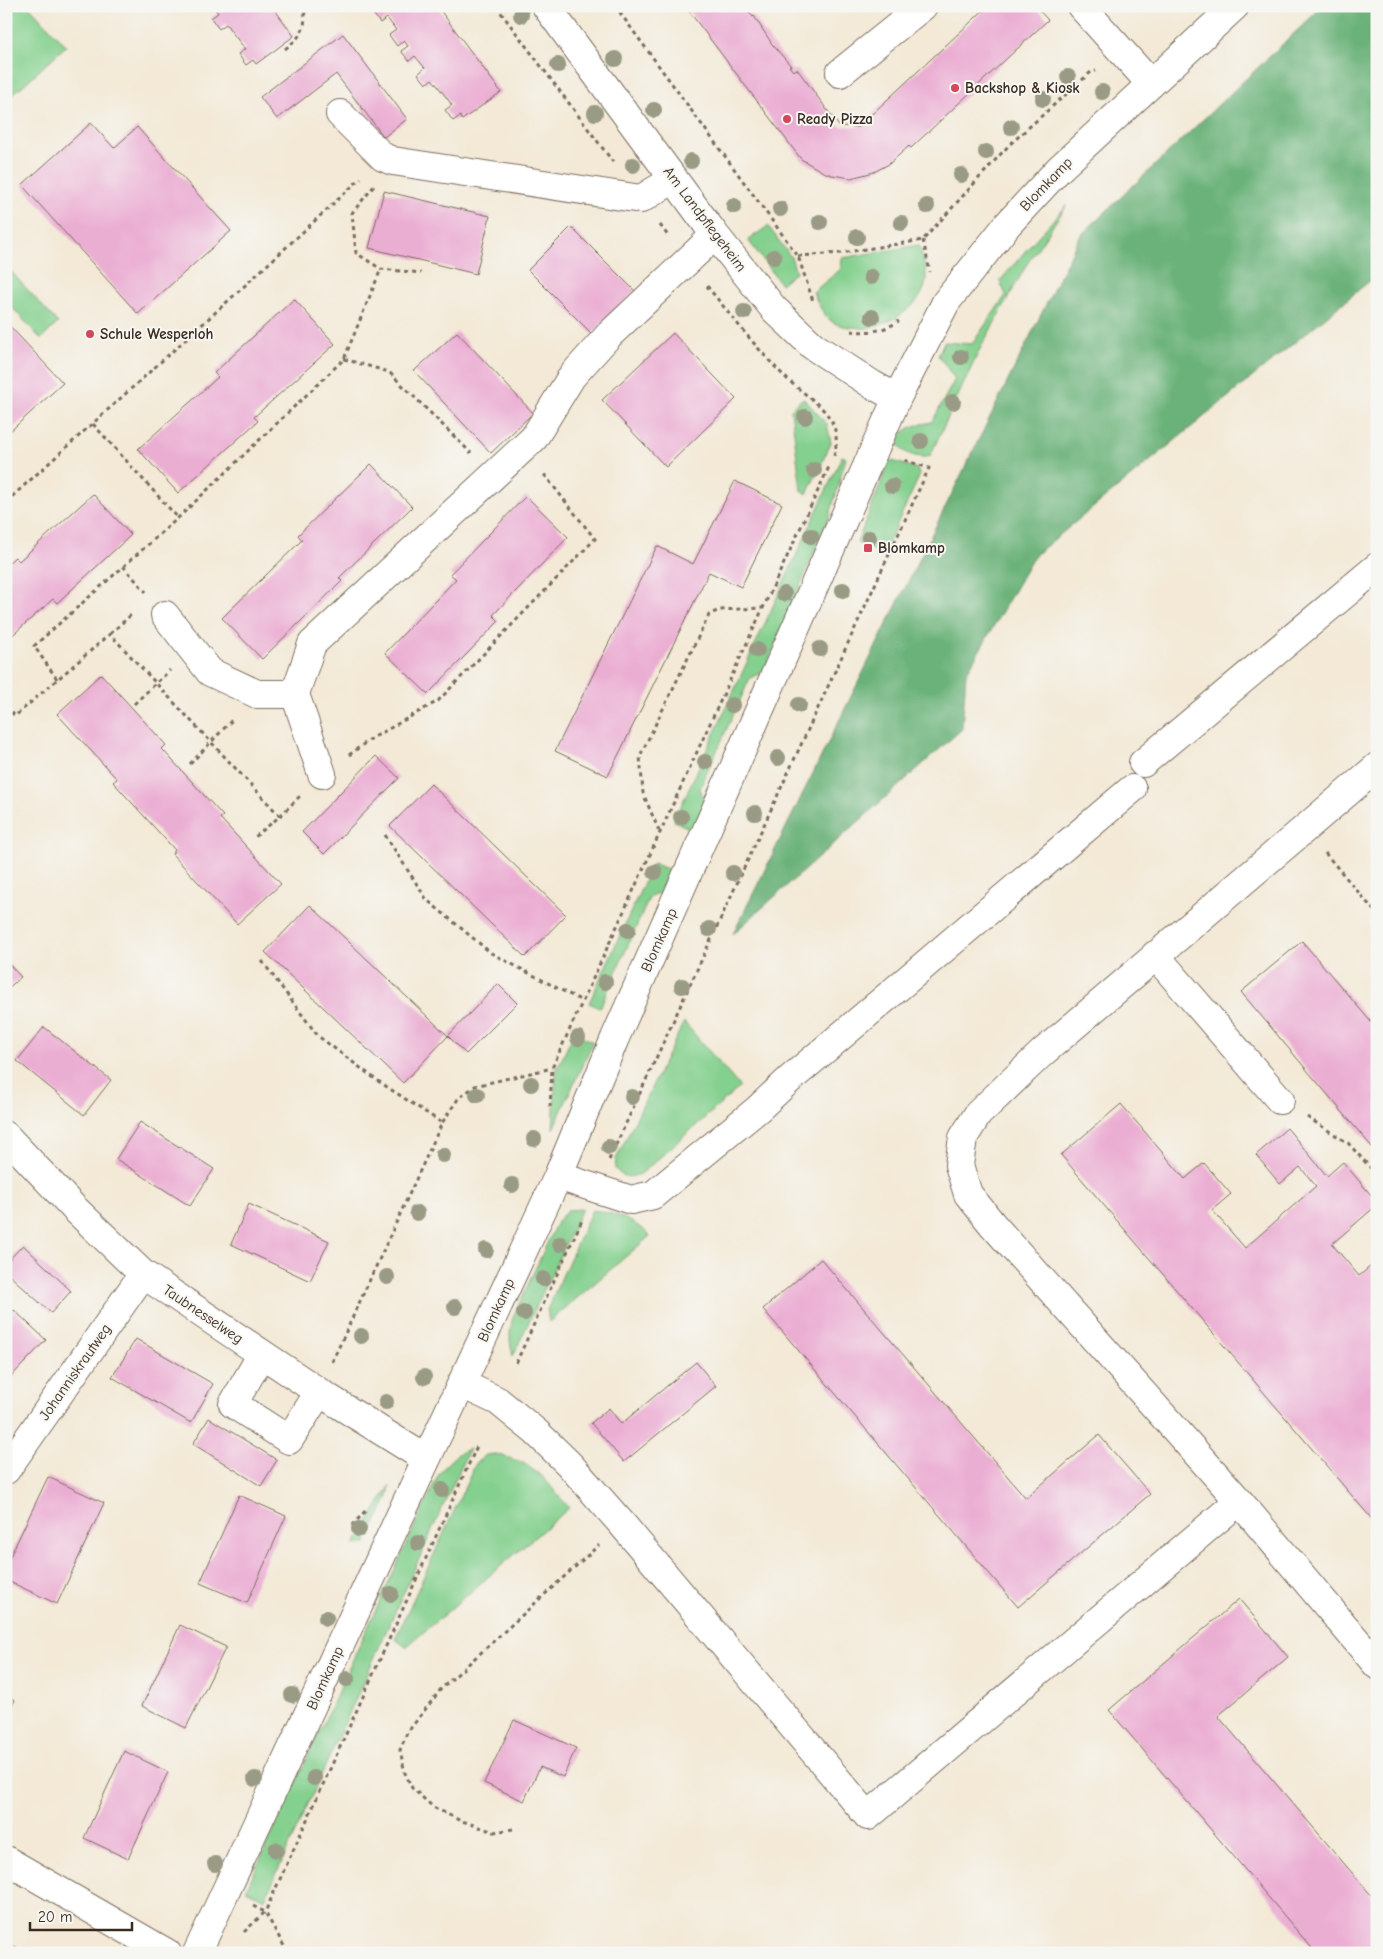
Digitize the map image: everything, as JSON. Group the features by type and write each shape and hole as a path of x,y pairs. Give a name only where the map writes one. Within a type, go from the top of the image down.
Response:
{"street":[{"name":"Am Landpflegeheim","path":"546,6 715,235 774,309 813,346 873,385 897,398"},
{"path":"840,73 923,6"},
{"path":"1081,6 1151,84"},
{"name":"Blomkamp","path":"204,1950 426,1459 558,1176 615,1038 897,398 946,302 1008,224 1059,169 1235,6"},
{"path":"340,114 388,159 641,199 674,179"},
{"path":"322,774 295,694 312,644 534,438 572,376 609,335 715,235"},
{"path":"1143,763 1377,567"},
{"path":"164,615 210,672 257,694 295,694"},
{"path":"1377,767 1042,1052 978,1114 963,1138 960,1165 968,1194 993,1225 1239,1501 1377,1665"},
{"path":"558,1176 632,1200 653,1195 758,1109 789,1080 1132,790"},
{"path":"1155,956 1280,1100"},
{"name":"Taubnesselweg","path":"6,1136 75,1209 144,1274 319,1392 426,1459"},
{"name":"Johanniskrautweg","path":"6,1470 144,1274"},
{"path":"262,1354 233,1404 289,1440 319,1392"},
{"path":"462,1384 498,1401 536,1432 569,1464 622,1524 868,1816 1239,1501"},
{"path":"6,1860 167,1953"}],"path":[{"path":"285,49 301,33 306,20 304,6"},
{"path":"332,1363 442,1123 458,1099 475,1086 552,1068 762,608 834,457 837,441 833,423 823,410 786,378 756,346 687,261 496,6"},
{"path":"615,6 798,256 816,308"},
{"path":"798,256 841,254 923,240 1009,146 1091,72 1131,61"},
{"path":"388,159 352,213 356,253 381,269 421,273"},
{"path":"6,502 388,159"},
{"path":"923,240 931,276"},
{"path":"57,679 34,646 178,518 344,358 381,269"},
{"path":"844,330 868,333 893,326 901,320"},
{"path":"344,358 389,372 494,476"},
{"path":"93,424 178,518"},
{"path":"322,774 369,740 438,701 595,538 523,449"},
{"path":"516,1363 929,468 899,458"},
{"path":"660,831 643,792 640,756 709,615 719,610 762,608"},
{"path":"6,706 15,716 136,610"},
{"path":"110,634 280,816 255,837"},
{"path":"134,704 193,650"},
{"path":"190,764 257,694"},
{"path":"1305,829 1377,914"},
{"path":"385,835 427,900 491,953 582,1001"},
{"path":"262,961 318,1036 378,1081 442,1123"},
{"path":"1373,1017 1377,1013"},
{"path":"1280,1100 1348,1143 1377,1175"},
{"path":"242,1934 265,1912 477,1446"},
{"path":"513,1829 494,1832 459,1820 433,1807 412,1788 400,1750 407,1733 441,1688 622,1524"},
{"path":"265,1912 288,1953"}],"green space":[{"path":"6,6 29,6 66,46 6,101"},
{"path":"1323,6 1377,6 1377,275 1034,556 966,674 962,729 733,934 1080,236"},
{"path":"1067,205 1027,264 980,349 930,456 917,456 904,451 898,442 899,437 911,427 932,422 955,379 938,355 944,342 972,344 1006,295 1000,281"},
{"path":"768,226 791,257 796,272 781,284 748,240"},
{"path":"919,245 926,271 925,285 915,303 897,317 877,326 866,328 849,327 831,321 820,308 813,292 841,269 842,258"},
{"path":"6,266 58,323 41,339 6,301"},
{"path":"803,398 827,424 831,443 807,494 801,490 791,409"},
{"path":"842,456 846,458 830,515 764,671 750,678 700,788 706,806 695,831 674,821"},
{"path":"890,460 917,469 920,475 883,554 857,543"},
{"path":"653,863 677,873 669,890 650,896 600,1008 589,1003"},
{"path":"684,1022 740,1087 642,1173 631,1177 625,1176 615,1169 616,1159"},
{"path":"574,1033 593,1042 553,1129 556,1071"},
{"path":"582,1209 513,1356 510,1337 513,1317 558,1220 568,1210"},
{"path":"592,1210 624,1218 650,1236 549,1322 547,1310"},
{"path":"469,1449 265,1899 246,1890 438,1476 451,1460"},
{"path":"496,1454 522,1462 543,1477 569,1508 406,1647 395,1639 476,1463 486,1455"},
{"path":"390,1486 388,1497 366,1543 354,1545"}],"building":[{"path":"213,6 272,6 294,36 256,64 253,60 246,65 238,54 245,49 226,24 219,29 211,18 218,13"},
{"path":"378,6 437,6 501,92 462,120 460,116 453,121 445,110 452,105 432,79 426,84 418,74 425,68 415,56 409,61 401,51 408,46 404,40 397,46 389,35 396,30 387,18 380,23 372,12"},
{"path":"685,6 747,6 749,12 754,16 772,44 793,71 797,69 839,126 858,127 988,6 1035,6 1048,20 911,148 909,146 889,164 874,172 851,178 823,172 801,159"},
{"path":"343,34 407,119 384,137 336,74 277,119 260,97"},
{"path":"91,123 114,148 137,127 231,231 138,314 22,185"},
{"path":"384,191 490,216 476,274 369,248"},
{"path":"571,227 635,291 592,334 528,270"},
{"path":"294,299 335,344 254,417 258,421 178,493 138,449 218,377 214,373"},
{"path":"6,322 63,383 6,435"},
{"path":"457,332 533,413 491,453 414,371"},
{"path":"673,333 736,399 666,467 602,400"},
{"path":"371,464 412,507 339,578 342,581 262,659 222,618 302,540 298,535"},
{"path":"735,481 782,504 741,587 709,572 608,776 555,751 657,546 693,564"},
{"path":"93,494 131,535 57,603 53,599 6,641 6,565 15,557 19,561"},
{"path":"526,496 568,537 493,615 499,621 428,694 385,653 456,579 450,574"},
{"path":"101,674 166,745 162,749 223,816 220,818 281,884 237,924 172,854 175,850 113,782 117,779 57,714"},
{"path":"376,756 399,778 324,854 302,832"},
{"path":"431,784 566,915 525,957 390,826"},
{"path":"310,905 448,1036 403,1083 265,952"},
{"path":"1302,941 1377,1029 1377,1153 1241,992"},
{"path":"6,961 21,977 6,990"},
{"path":"498,984 517,1003 466,1054 448,1036"},
{"path":"44,1027 111,1080 84,1115 17,1061"},
{"path":"1121,1104 1185,1179 1204,1163 1231,1194 1212,1210 1245,1248 1316,1186 1300,1167 1280,1184 1256,1155 1287,1128 1327,1176 1343,1162 1377,1202 1377,1205 1332,1244 1359,1276 1377,1261 1377,1525 1061,1155"},
{"path":"140,1122 214,1169 190,1206 116,1159"},
{"path":"249,1204 329,1241 310,1281 231,1244"},
{"path":"23,1245 71,1291 51,1313 6,1272 6,1263"},
{"path":"821,1259 1026,1498 1099,1435 1150,1494 1018,1607 763,1309"},
{"path":"14,1310 46,1340 6,1382 6,1319"},
{"path":"136,1339 213,1384 191,1423 112,1377"},
{"path":"696,1362 716,1386 624,1462 591,1423 609,1408 621,1424"},
{"path":"209,1418 277,1460 261,1486 193,1444"},
{"path":"48,1477 104,1503 57,1604 6,1580 6,1565"},
{"path":"239,1495 286,1516 247,1603 200,1583"},
{"path":"1239,1599 1288,1657 1218,1716 1377,1902 1377,1953 1316,1953 1109,1710"},
{"path":"180,1625 226,1647 186,1728 142,1706"},
{"path":"6,1696 15,1700 6,1717"},
{"path":"514,1720 576,1748 563,1777 540,1767 524,1801 484,1783"},
{"path":"124,1751 168,1772 128,1859 84,1838"},
{"path":"6,1942 28,1953 6,1953"}],"place":[{"name":"Backshop & Kiosk","path":"955,88"},
{"name":"Ready Pizza","path":"787,119"},
{"name":"Schule Wesperloh","path":"90,334"},
{"name":"Blomkamp","path":"868,548"}]}
